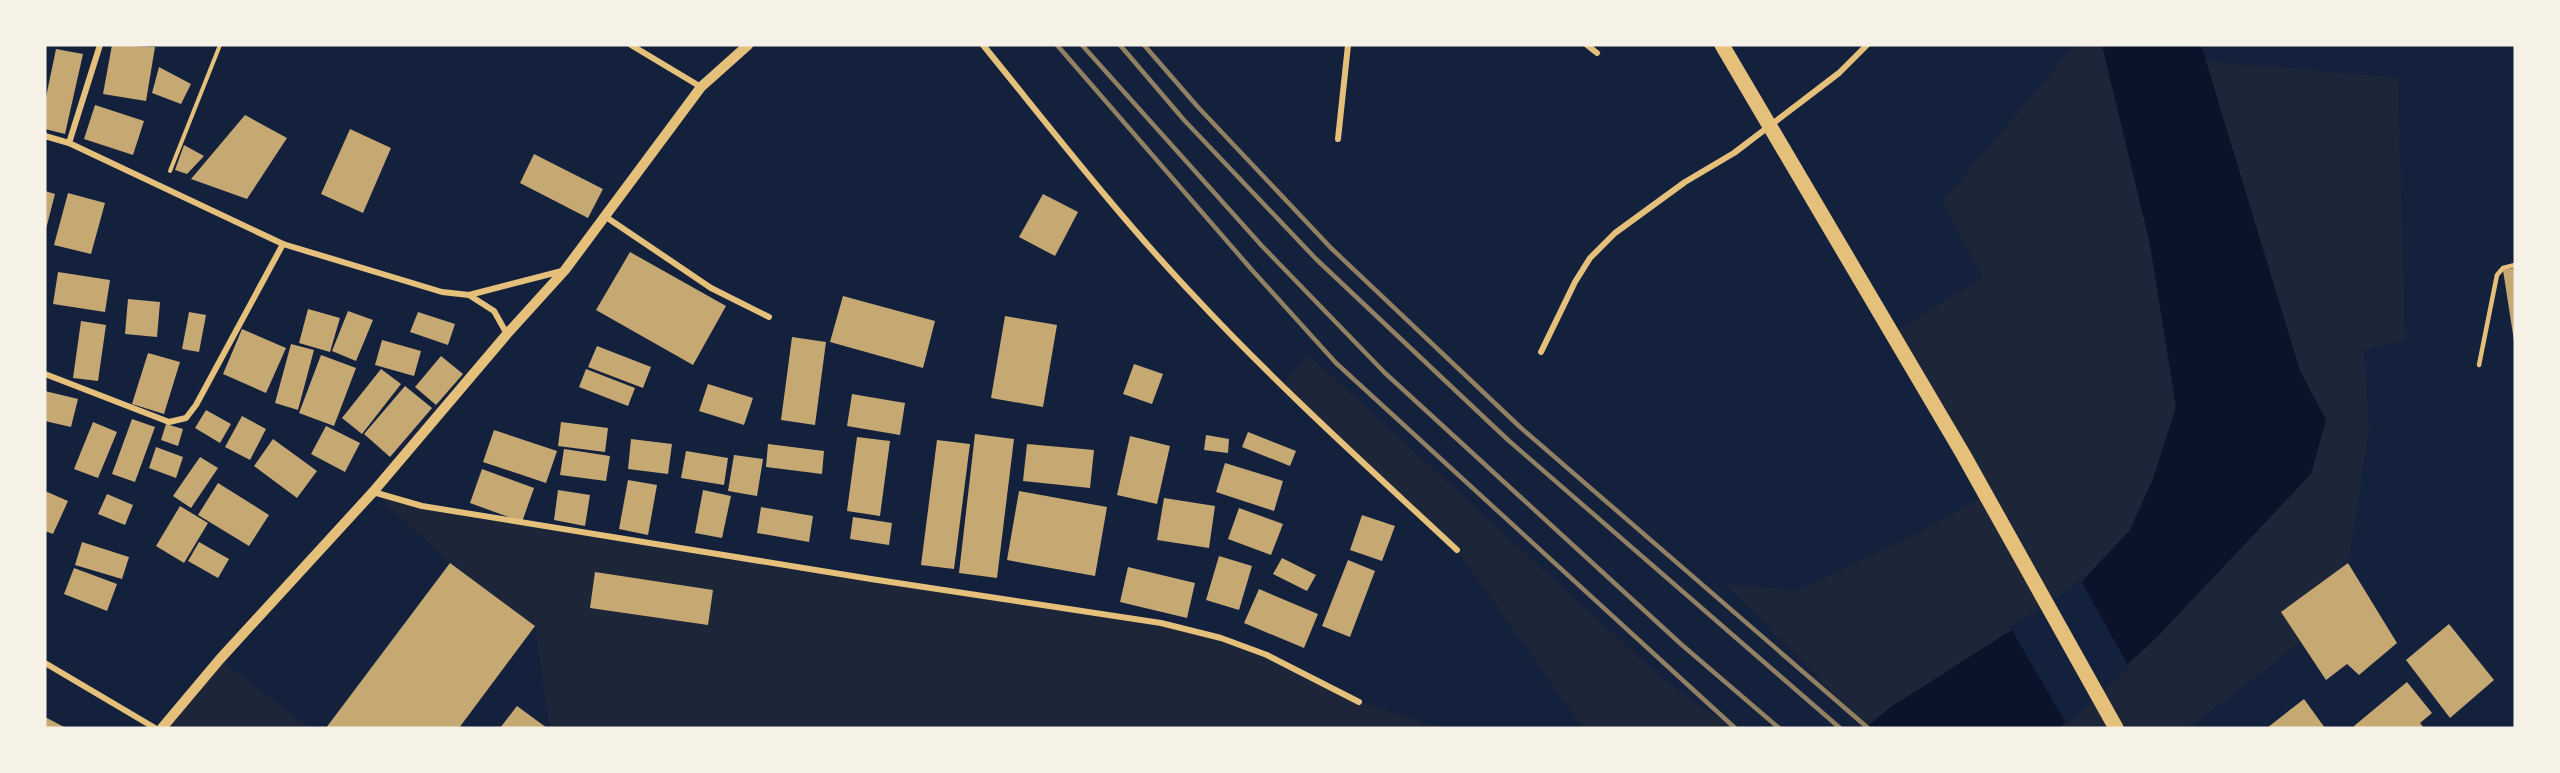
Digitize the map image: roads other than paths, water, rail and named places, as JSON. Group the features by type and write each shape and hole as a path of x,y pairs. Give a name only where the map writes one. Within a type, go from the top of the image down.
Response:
{"main road":[{"path":"1722,45 1963,454 2116,728"}],"street":[{"path":"69,143 100,45"},
{"path":"631,45 701,87"},
{"path":"162,728 220,659 373,492 507,334 565,270 701,87 748,45"},
{"path":"983,45 1109,202 1196,298 1281,385 1456,550"},
{"path":"1338,139 1348,45"},
{"path":"1587,45 1597,53"},
{"path":"1541,352 1575,282 1590,258 1607,241 1685,182 1734,153 1839,73 1867,45"},
{"path":"45,136 69,143 283,244 442,292 469,295 565,270"},
{"path":"606,217 711,288 769,317"},
{"path":"45,374 168,422 186,418 196,405 283,244"},
{"path":"469,295 494,311 507,334"},
{"path":"373,492 422,506 871,579 1161,623 1221,638 1267,655 1359,702"},
{"path":"45,663 155,728"}],"lane":[{"path":"2479,365 2497,275 2503,268 2515,265"}],"railway":[{"path":"1057,45 1252,270 1336,363 1735,728"},
{"path":"1082,45 1262,246 1385,373 1682,645 1779,728"},
{"path":"1120,45 1184,120 1316,259 1508,440 1840,728"},
{"path":"1144,45 1197,106 1331,248 1520,427 1868,728"}]}
